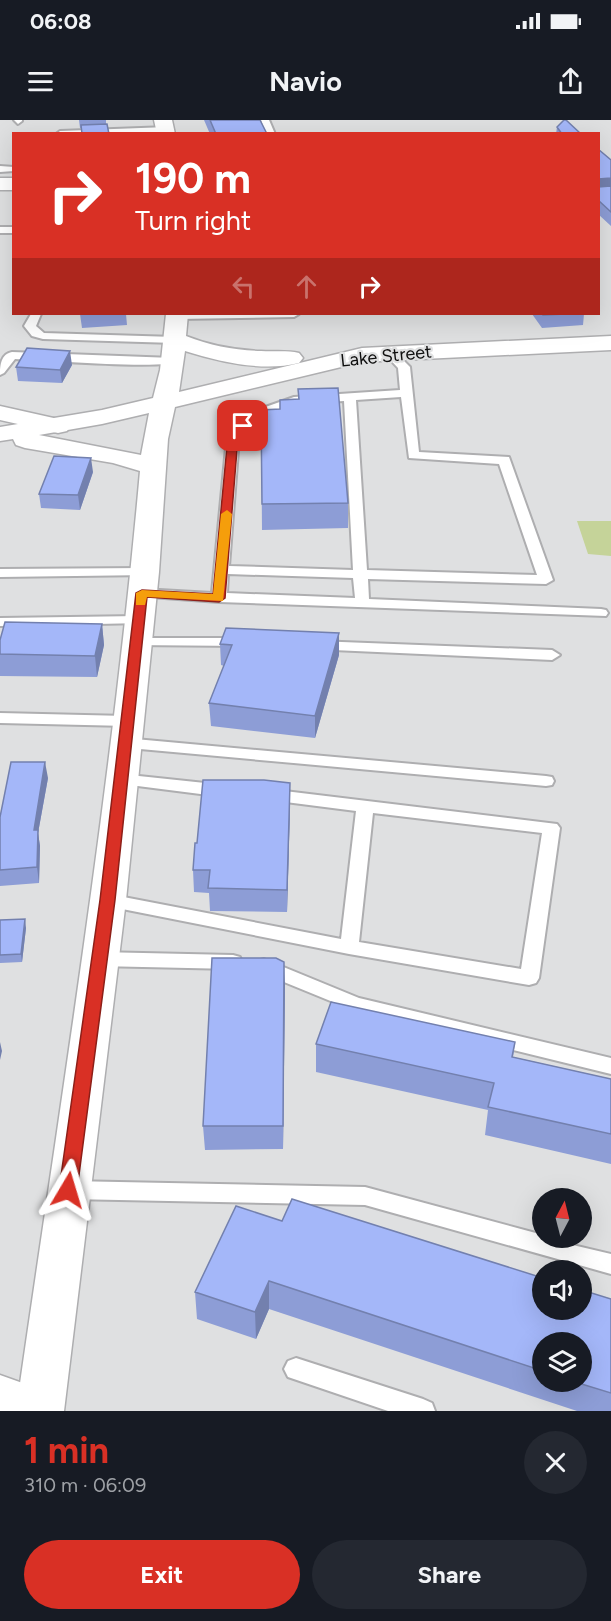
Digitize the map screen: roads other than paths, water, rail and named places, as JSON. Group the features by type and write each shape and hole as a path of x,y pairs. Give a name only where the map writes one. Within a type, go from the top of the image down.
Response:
{"main road":[{"path":"0,1398 40,1411 98,960 108,900 140,607 155,439 166,401 177,315"},
{"name":"Lake Street","path":"0,435 58,426 362,355 611,343"},
{"path":"174,350 197,350 234,358 362,355"},
{"path":"0,413 58,426"},
{"path":"0,435 116,456 152,466"}],"lane":[{"path":"79,132 164,127"},
{"path":"0,169 8,179"},
{"path":"36,315 30,326 36,334 43,336 174,350"},
{"path":"0,370 12,355 137,361 174,350"},
{"path":"222,570 546,580 504,460 413,454 404,368 390,352"},
{"path":"218,597 233,436 252,416 294,401 408,393"},
{"path":"350,396 362,603"},
{"path":"0,573 140,607 254,642"},
{"path":"0,622 218,597 601,613"},
{"path":"305,646 552,655"},
{"path":"0,718 124,748 243,793 551,828 529,978 349,947 108,900"},
{"path":"124,748 546,781"},
{"path":"349,947 365,806"},
{"path":"98,960 257,963 355,1004 611,1066"},
{"path":"68,1190 365,1196 611,1264"},
{"path":"296,1369 423,1411"}]}
